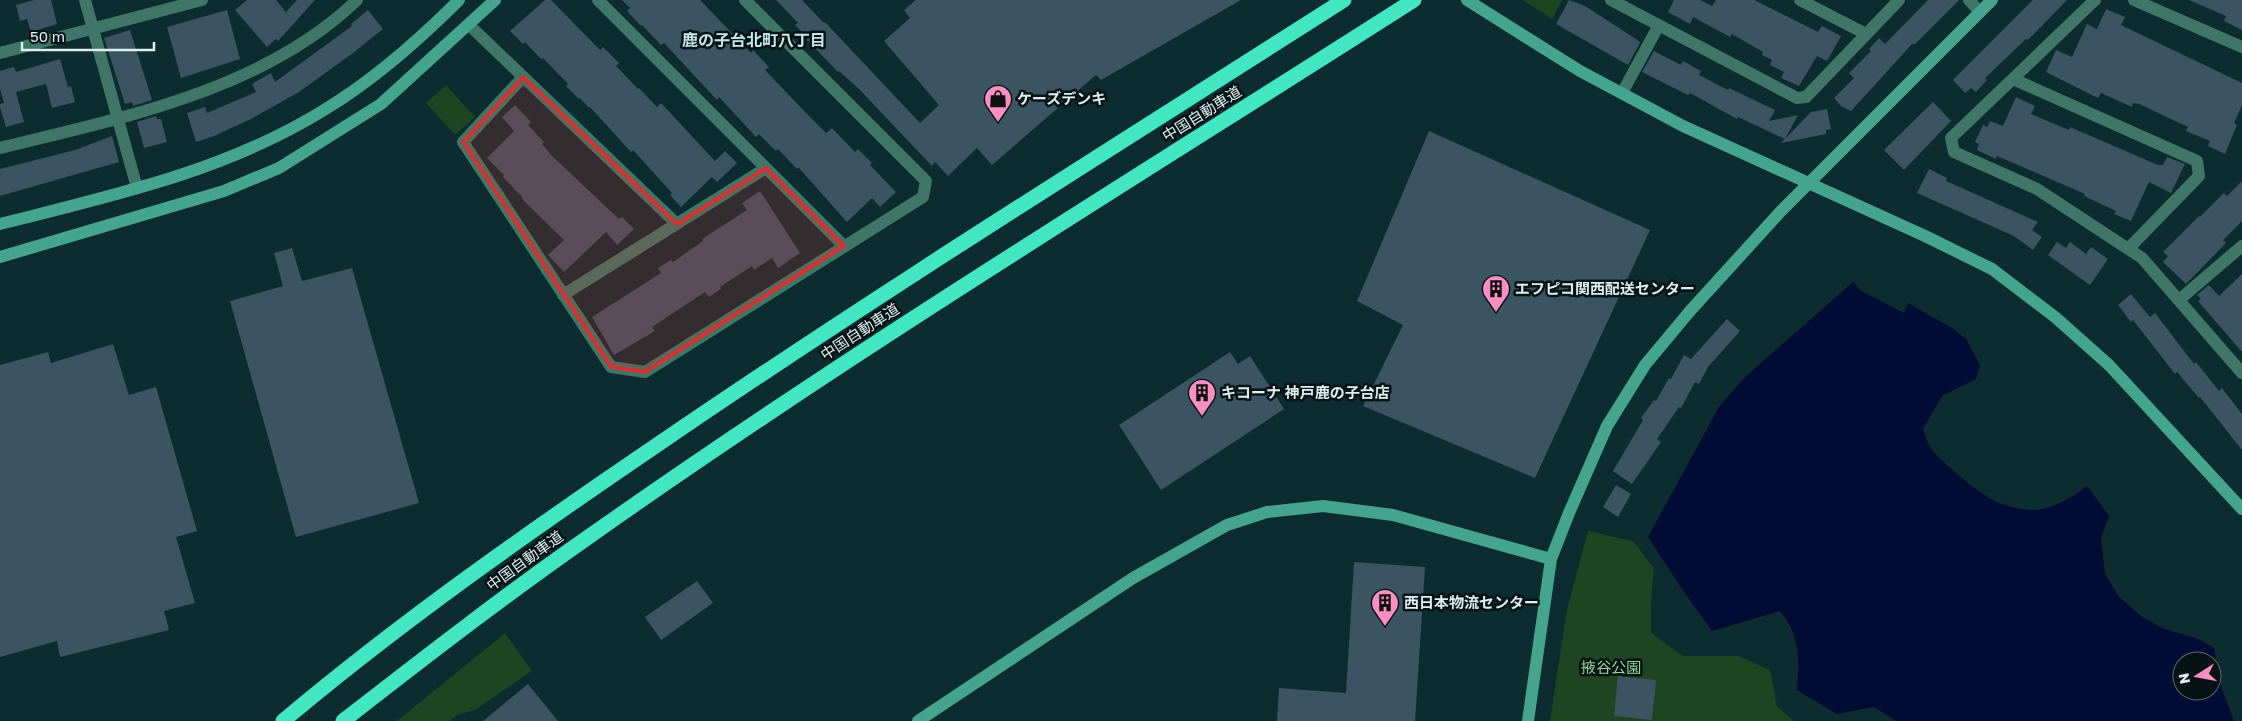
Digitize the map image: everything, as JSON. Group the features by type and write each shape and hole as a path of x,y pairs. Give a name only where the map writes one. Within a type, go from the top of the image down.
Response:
{"highway":[{"name":"中国自動車道","path":"284,721 440,598 569,505 744,385 901,281 1344,0"},
{"name":"中国自動車道","path":"343,721 448,640 586,539 761,418 1414,0"}],"street":[{"path":"85,0 137,188"},
{"path":"0,53 202,0"},
{"path":"0,148 118,118 183,99 264,65 335,21 357,0"},
{"path":"0,224 137,188 233,156 274,138 324,110 390,64 459,0"},
{"path":"0,257 224,191 279,168 381,104 495,0"},
{"path":"598,0 844,246"},
{"path":"524,77 463,142 611,367 645,372 923,197 926,181 745,0"},
{"path":"1467,0 1580,71 1683,126 1992,269 2024,292 2110,365 2242,509"},
{"path":"1611,0 1797,98 1806,96 1898,0"},
{"path":"1800,0 1866,34"},
{"path":"1969,0 1980,12"},
{"path":"1528,721 1551,559 1607,426 1645,365 1696,304 1780,211 1992,0"},
{"path":"2094,0 1951,138 1954,152 2038,189 2142,258 2242,373"},
{"path":"2134,0 2242,47"},
{"path":"469,24 677,224"},
{"path":"1622,93 1659,25"},
{"path":"2013,79 2196,161 2199,176 2128,249"},
{"path":"563,295 766,168"},
{"path":"2180,300 2242,246"},
{"path":"918,721 1134,578 1227,526 1267,512 1323,506 1393,515 1551,559"}],"highlighted area":[{"path":"523,77 677,224 766,168 844,246 645,372 611,367 463,142"}],"green space":[{"path":"1523,0 1562,0 1552,19"},
{"path":"446,85 475,117 455,135 426,103"},
{"name":"掖谷公園","path":"1588,531 1633,541 1654,568 1651,633 1683,656 1738,656 1770,670 1777,706 1794,721 1550,721 1567,609"},
{"path":"505,633 532,671 475,710 457,715 449,721 397,721"}],"water":[{"path":"1853,282 1861,291 1904,313 1908,303 1952,328 1966,339 1980,365 1976,379 1942,396 1923,429 1934,453 1985,495 2011,507 2032,510 2046,508 2069,498 2087,486 2109,516 2101,538 2105,574 2119,597 2142,617 2164,629 2196,638 2214,648 2215,651 2172,651 2172,701 2222,701 2222,689 2234,721 1896,721 1874,707 1837,714 1797,690 1798,658 1795,639 1792,630 1780,611 1712,631 1648,537 1719,407 1744,378"}],"building":[{"path":"34,0 51,0 57,24 31,32 27,19 20,21 16,5"},
{"path":"247,0 276,0 286,12 297,0 315,0 278,41 276,39 267,47 235,10"},
{"path":"545,0 551,0 600,50 603,47 619,63 616,66 638,89 657,107 661,103 715,161 725,151 737,163 717,182 712,177 681,207 670,195 672,193 633,150 631,152 590,107 566,86 568,84 543,58 541,59 525,42 523,44 510,31"},
{"path":"622,0 700,0 751,53 753,50 769,67 765,70 826,133 832,128 855,152 858,149 872,163 870,165 896,192 880,207 872,198 847,222 798,167 797,169 778,149 776,151 759,134 756,137 719,97 717,100 664,43 661,45 641,26 627,11 630,8"},
{"name":"ケーズデンキ","path":"776,0 802,0 920,123 939,105 884,41 910,18 904,10 916,0 1241,0 1101,80 1096,75 992,165 977,148 948,176 935,162 932,166 859,89 838,72 807,40 808,38 795,25 798,23"},
{"path":"1569,0 1585,6 1639,41 1640,43 1628,65 1556,24"},
{"path":"1674,0 1700,0 1712,6 1716,0 1754,0 1818,32 1822,26 1841,36 1827,61 1817,56 1799,86 1781,78 1784,72 1770,65 1772,60 1762,55 1763,52 1732,34 1730,37 1693,17 1690,24 1668,12"},
{"path":"1928,0 1959,0 1914,45 1913,43 1851,111 1841,106 1834,98 1854,78 1849,73 1871,51 1869,49 1879,38 1885,44"},
{"path":"2033,0 2067,0 2028,40 2026,39 1985,78 1987,80 1976,92 1971,88 1965,93 1953,80"},
{"path":"2189,0 2242,0 2242,30 2224,21 2226,16"},
{"path":"2106,9 2125,17 2121,25 2242,83 2242,105 2234,123 2237,125 2225,154 2208,146 2210,141 2186,131 2188,127 2139,104 2133,103 2132,107 2101,93 2098,98 2046,72 2056,50 2072,57 2087,24 2097,29"},
{"path":"227,10 240,59 181,78 167,27"},
{"path":"368,10 383,29 353,53 299,92 251,119 196,142 187,113 205,107 207,113 256,92 252,84 271,73 275,82 352,26 351,24"},
{"path":"130,30 152,100 133,106 132,102 125,104 104,38"},
{"path":"1654,51 1681,65 1683,61 1701,71 1699,75 1775,110 1769,121 1798,115 1785,139 1738,117 1737,119 1690,93 1688,95 1642,72"},
{"path":"60,59 68,87 71,86 75,102 52,108 46,84 16,92 24,122 6,127 0,107 0,104 4,103 0,89 0,71 14,67 16,72"},
{"path":"2016,97 2035,106 2031,114 2069,130 2070,127 2158,165 2163,165 2167,157 2185,164 2171,193 2149,182 2131,221 2114,214 2116,211 2084,196 2085,194 1997,156 1996,159 1977,150 1979,144 1975,142 1983,125 1987,127 1990,121 2003,126"},
{"path":"1933,102 1951,121 1904,170 1884,150"},
{"path":"515,105 531,122 528,125 544,142 542,144 552,156 619,219 622,217 634,229 617,245 606,232 564,272 548,255 564,240 522,199 503,177 504,175 487,158 514,131 502,117"},
{"path":"1827,109 1831,129 1826,130 1826,134 1781,143 1811,112"},
{"path":"156,116 157,119 161,119 167,142 144,148 137,122"},
{"name":"エフピコ関西配送センター","path":"1429,131 1650,230 1535,478 1363,406 1403,325 1357,301"},
{"path":"112,136 119,162 0,196 0,169 75,150"},
{"path":"1929,169 1947,178 1946,181 2038,222 2032,230 2042,237 2033,250 2014,236 1917,193"},
{"path":"2242,181 2242,221 2223,240 2226,243 2186,284 2163,262 2168,256 2163,252 2224,193 2227,196"},
{"path":"760,191 800,253 778,268 772,258 754,270 752,266 720,287 721,289 709,297 705,292 652,327 655,331 614,355 592,317 661,273 658,268 671,260 673,262 703,241 702,239 747,210 742,203"},
{"path":"2057,242 2066,248 2070,242 2086,254 2091,247 2108,259 2090,285 2048,255"},
{"path":"292,248 302,281 352,268 419,503 296,537 230,301 283,286 274,253"},
{"path":"2242,274 2242,352 2198,301 2201,299 2197,295 2209,285 2219,296"},
{"path":"2131,294 2150,317 2155,313 2194,364 2196,362 2219,391 2222,388 2242,414 2242,450 2200,397 2177,372 2175,374 2133,320 2131,322 2118,305"},
{"path":"1727,319 1740,331 1708,367 1699,384 1695,382 1681,408 1679,407 1657,439 1661,442 1632,484 1613,471 1643,420 1641,418 1654,400 1656,401 1684,355 1691,359"},
{"path":"113,344 129,395 156,387 197,531 176,537 195,603 164,611 169,630 60,657 57,641 0,657 0,365 48,352 51,363"},
{"name":"キコーナ 神戸鹿の子台店","path":"1230,352 1238,364 1250,356 1284,409 1161,490 1119,425"},
{"path":"1616,485 1631,494 1618,517 1603,507"},
{"name":"西日本物流センター","path":"1354,562 1425,567 1415,721 1277,721 1279,688 1346,693"},
{"path":"697,581 713,603 661,640 645,617"},
{"path":"1618,676 1656,680 1652,720 1614,716"},
{"path":"528,684 558,721 483,721"}],"place":[{"name":"ケーズデンキ","path":"998,123"},
{"name":"エフピコ関西配送センター","path":"1496,313"},
{"name":"キコーナ 神戸鹿の子台店","path":"1202,417"},
{"name":"西日本物流センター","path":"1385,627"}],"district":[{"name":"鹿の子台北町八丁目","path":"754,40"}]}
